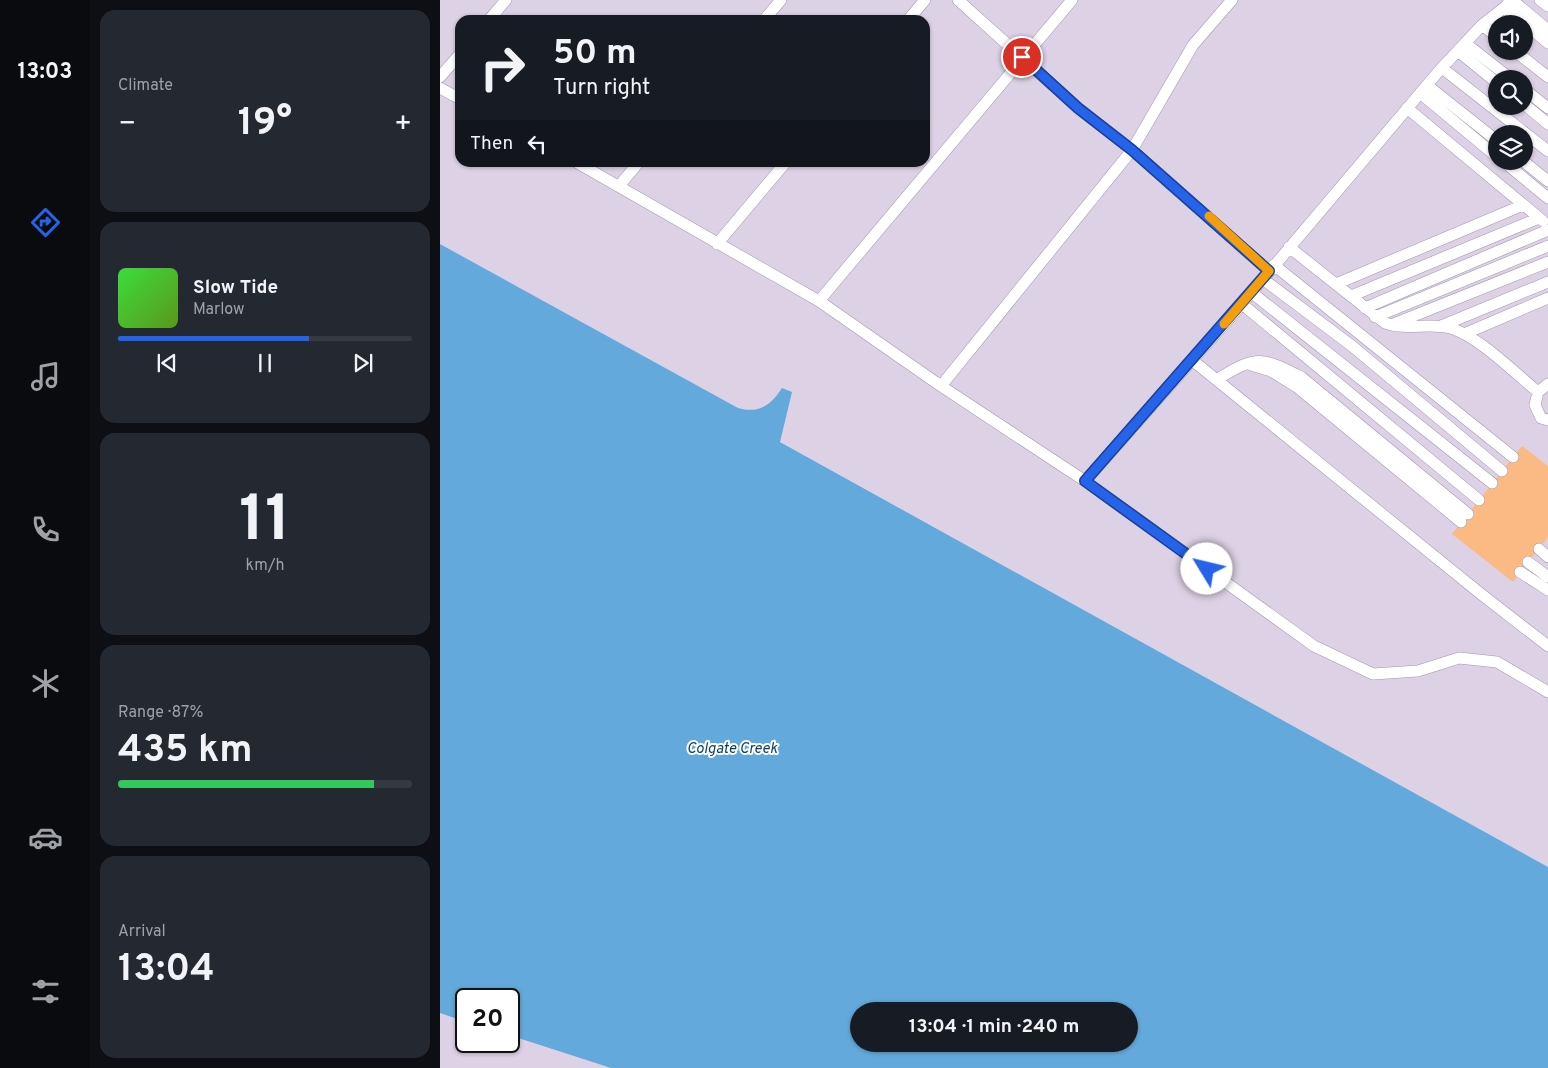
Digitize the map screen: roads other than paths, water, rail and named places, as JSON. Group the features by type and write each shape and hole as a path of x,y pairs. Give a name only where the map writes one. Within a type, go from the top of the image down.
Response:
{"lane":[{"path":"493,15 506,0"},
{"path":"768,15 781,0"},
{"path":"912,15 925,0"},
{"path":"958,0 1078,108 1132,150 1352,346 1502,471"},
{"path":"819,301 1022,57 1072,0"},
{"path":"941,386 1132,150 1193,44 1232,0"},
{"path":"1540,0 1548,6"},
{"path":"1085,481 1242,304 1442,68 1482,25 1509,2"},
{"path":"1509,2 1548,30"},
{"path":"1509,2 1548,43"},
{"path":"1482,25 1488,30"},
{"path":"1461,47 1496,70"},
{"path":"1461,47 1488,74"},
{"path":"440,78 455,60"},
{"path":"1526,60 1548,77"},
{"path":"1442,68 1548,151"},
{"path":"440,88 455,96"},
{"path":"1424,90 1488,134"},
{"path":"1424,90 1488,149"},
{"path":"1533,96 1548,108"},
{"path":"1408,108 1548,225"},
{"path":"1533,112 1548,124"},
{"path":"585,167 819,301 941,386 1085,481 1314,646 1373,674 1418,671 1459,658 1497,662 1548,692"},
{"path":"619,186 635,167"},
{"path":"717,244 782,167"},
{"path":"1533,169 1548,181"},
{"path":"1514,170 1548,198"},
{"path":"1336,284 1523,205"},
{"path":"1351,296 1539,218"},
{"path":"1366,308 1548,230"},
{"path":"1376,317 1548,246"},
{"path":"1289,247 1376,317 1398,328 1450,328 1472,337 1538,392"},
{"path":"1390,325 1548,262"},
{"path":"1269,272 1513,457"},
{"path":"1438,328 1548,282"},
{"path":"1251,292 1492,483"},
{"path":"1464,334 1548,298"},
{"path":"1242,304 1479,500"},
{"path":"1192,360 1548,646"},
{"path":"1218,379 1240,365 1252,365 1271,371 1297,387 1465,518"},
{"path":"1548,384 1538,392 1535,405 1541,418 1548,420"},
{"path":"1539,549 1548,557"},
{"path":"1528,562 1548,577"},
{"path":"1520,572 1548,590"}],"water":[{"name":"Colgate Creek","path":"440,244 738,408 752,410 764,407 782,388 792,392 780,442 1548,867 1548,1068 611,1068 520,1039 520,988 455,988 455,1018 440,1013"}]}
